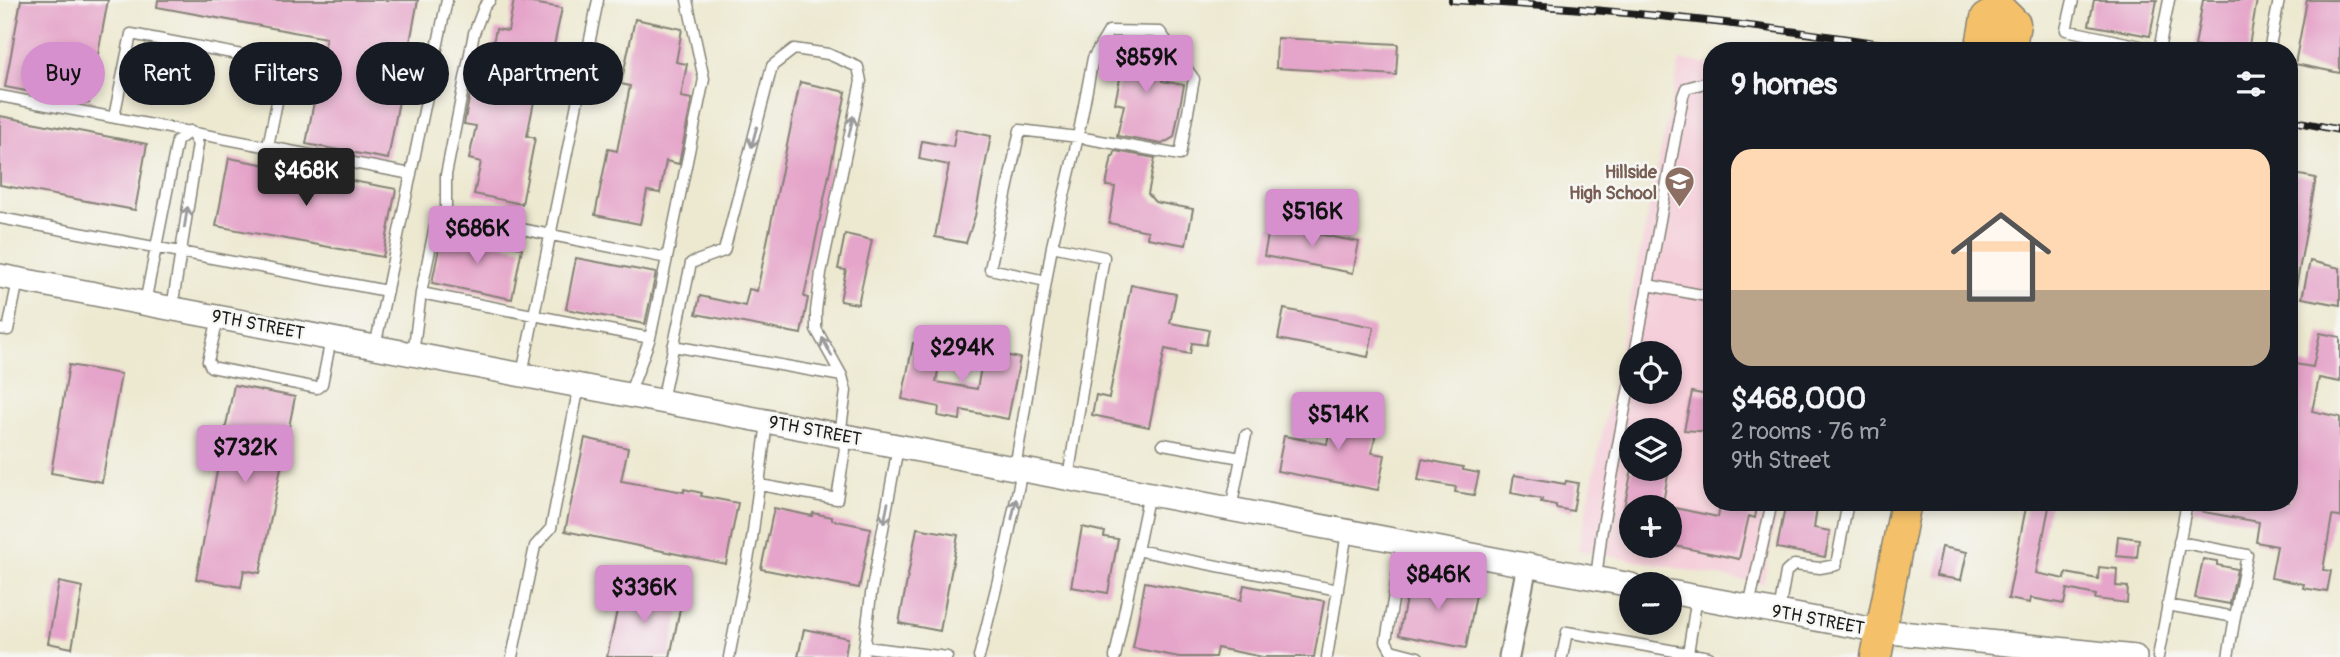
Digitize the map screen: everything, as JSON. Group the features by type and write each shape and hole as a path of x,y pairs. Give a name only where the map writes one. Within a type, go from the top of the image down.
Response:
{"main road":[{"path":"1982,42 1986,18 2002,5 2015,24 2012,42"},
{"path":"1878,644 1904,511"}],"street":[{"name":"9TH STREET","path":"9,278 1619,583"},
{"path":"1508,657 1527,565"},
{"name":"9TH STREET","path":"1682,594 1779,612 1878,644 2136,657"}],"lane":[{"path":"375,347 447,0"},
{"path":"413,354 421,293 435,226 446,214 446,175 472,46 484,7 489,0"},
{"path":"522,375 598,0"},
{"path":"629,395 650,338 704,79 687,0"},
{"path":"2073,0 2066,30 2122,42"},
{"path":"2161,42 2169,0"},
{"path":"2271,42 2279,0"},
{"path":"979,657 1006,548 1052,246 1078,137 1093,58 1109,31 1160,32 1194,79 1180,155 1078,137 1020,130 990,269 1046,281"},
{"path":"114,117 131,34 259,58 285,63 268,146"},
{"path":"662,401 691,263 724,251 772,66 794,49 828,54 858,67 861,81 821,273 816,329 842,376 846,391 837,499 760,485"},
{"path":"1637,341 1682,96 1686,88 1703,83"},
{"path":"0,96 411,174"},
{"path":"145,304 177,141 190,131"},
{"path":"172,309 198,144 190,131"},
{"path":"446,214 667,258"},
{"path":"0,218 387,291"},
{"path":"1052,246 1104,257 1068,478"},
{"path":"0,328 8,330 9,278"},
{"path":"1648,285 1703,295"},
{"path":"421,293 650,338"},
{"path":"218,317 208,360 211,367 317,388 322,384 331,339"},
{"path":"673,346 842,376"},
{"path":"512,657 535,546 551,528 579,386"},
{"path":"1596,578 1602,530 1626,404"},
{"path":"729,657 752,539 767,422"},
{"path":"1231,509 1246,435"},
{"path":"1163,444 1241,458"},
{"path":"898,446 871,594 864,652 943,656"},
{"path":"1115,657 1149,494"},
{"path":"1748,606 1770,511"},
{"path":"1779,612 1786,572 1794,565 1820,568 1836,565 1846,511"},
{"path":"2158,657 2185,511"},
{"path":"1327,657 1348,531"},
{"path":"1403,542 1386,641 1391,650 1419,657"},
{"path":"2179,542 2247,555 2228,657"},
{"path":"1137,550 1338,590"},
{"path":"1688,653 1697,597"},
{"path":"2167,605 2235,617"},
{"path":"1562,657 1567,632 1709,657"}],"shaded area":[{"name":"Hillside High School","path":"1680,60 1703,63 1703,511 1778,511 1763,584 1622,558 1682,558 1682,495 1619,495 1619,558 1578,550 1619,353 1619,404 1682,404 1682,341 1622,341"}],"building":[{"path":"21,0 108,0 100,42 21,42 21,90 5,87"},
{"path":"158,0 418,0 410,42 356,42 356,105 398,105 388,159 306,144 313,105 342,105 342,42 325,42 326,38 157,7"},
{"path":"514,0 562,8 555,42 493,42 496,29 508,31"},
{"path":"2094,0 2157,0 2150,36 2089,25"},
{"path":"2203,0 2257,0 2250,42 2196,42"},
{"path":"2307,0 2340,0 2340,73 2298,65 2298,48"},
{"path":"635,19 682,29 676,62 687,64 681,97 692,99 679,164 666,161 660,193 647,191 640,224 595,215 608,149 617,151 630,86 623,84"},
{"path":"1277,38 1398,44 1396,75 1276,68"},
{"path":"1118,42 1164,51 1167,55 1162,81 1184,85 1174,137 1162,144 1117,136 1124,105 1115,103 1121,74 1113,72"},
{"path":"800,82 846,92 804,297 808,298 801,334 696,314 700,296 745,306 749,289 757,291"},
{"path":"468,105 533,105 527,136 535,138 522,204 474,194 481,162 469,159 476,126 464,124"},
{"path":"0,116 147,144 135,210 0,185"},
{"path":"956,129 991,136 975,216 966,243 935,237 949,165 919,159 922,141 953,147"},
{"path":"1115,151 1155,158 1148,194 1155,202 1193,209 1186,245 1147,238 1148,231 1109,223 1115,187 1106,186"},
{"path":"229,158 396,189 383,257 216,226"},
{"path":"2298,175 2316,178 2298,276"},
{"path":"1270,225 1359,242 1353,273 1264,256"},
{"path":"442,233 522,248 512,299 432,283"},
{"path":"845,234 872,240 858,304 840,301 846,270 838,269"},
{"path":"576,258 656,273 645,324 566,309"},
{"path":"2310,261 2340,268 2340,305 2302,298"},
{"path":"1131,285 1176,294 1170,323 1209,330 1206,345 1192,343 1190,354 1165,349 1149,427 1092,415 1096,395 1109,398"},
{"path":"1284,309 1374,327 1368,357 1278,339"},
{"path":"2320,333 2340,337 2340,382 2319,378 2312,411 2340,417 2340,517 2332,516 2323,570 2331,571 2327,592 2303,588 2304,584 2271,578 2277,546 2256,542 2259,522 2198,511 2298,511 2298,364 2313,367"},
{"path":"913,343 942,348 936,382 977,389 984,351 1020,358 1008,419 961,410 960,420 938,416 939,407 902,399"},
{"path":"69,365 121,374 102,482 51,473"},
{"path":"234,385 295,397 260,573 244,570 241,587 196,579"},
{"path":"1692,392 1703,394 1703,431 1684,430"},
{"path":"1334,406 1379,415 1372,453 1385,455 1378,490 1277,471 1284,436 1327,444"},
{"path":"585,438 628,448 621,481 684,492 684,489 702,493 701,496 738,503 726,564 565,531"},
{"path":"1422,459 1479,473 1474,495 1455,492 1456,487 1418,480"},
{"path":"1514,475 1565,484 1566,481 1578,483 1573,511 1556,508 1556,505 1541,502 1542,499 1511,493"},
{"path":"1630,481 1667,481 1664,495 1627,495"},
{"path":"774,508 812,516 813,513 871,528 859,588 761,569"},
{"path":"1682,510 1718,517 1719,511 1756,511 1755,518 1749,516 1739,559 1682,547"},
{"path":"1784,511 1817,511 1814,528 1830,531 1825,557 1777,548"},
{"path":"2025,511 2048,511 2036,573 2065,579 2066,573 2098,579 2099,567 2117,569 2116,586 2128,587 2127,603 2095,599 2096,595 2067,589 2064,604 2031,598 2030,603 2008,599"},
{"path":"1082,527 1105,532 1104,537 1118,539 1108,593 1071,587"},
{"path":"917,528 958,535 940,631 899,623"},
{"path":"2118,536 2139,539 2137,558 2116,556"},
{"path":"1942,547 1967,552 1961,580 1936,576"},
{"path":"2203,559 2237,569 2230,604 2195,598"},
{"path":"1410,577 1477,589 1466,648 1399,635"},
{"path":"59,582 83,587 72,648 48,643"},
{"path":"1145,582 1241,600 1244,585 1324,601 1314,657 1263,657 1217,648 1215,657 1179,657 1133,648"},
{"path":"622,587 682,599 670,657 607,657"},
{"path":"804,629 848,638 845,657 798,657"}],"railway":[{"path":"1452,0 1689,19 1867,42"},
{"path":"2298,122 2340,130"}],"place":[{"name":"Hillside High School","path":"1680,209"}]}
